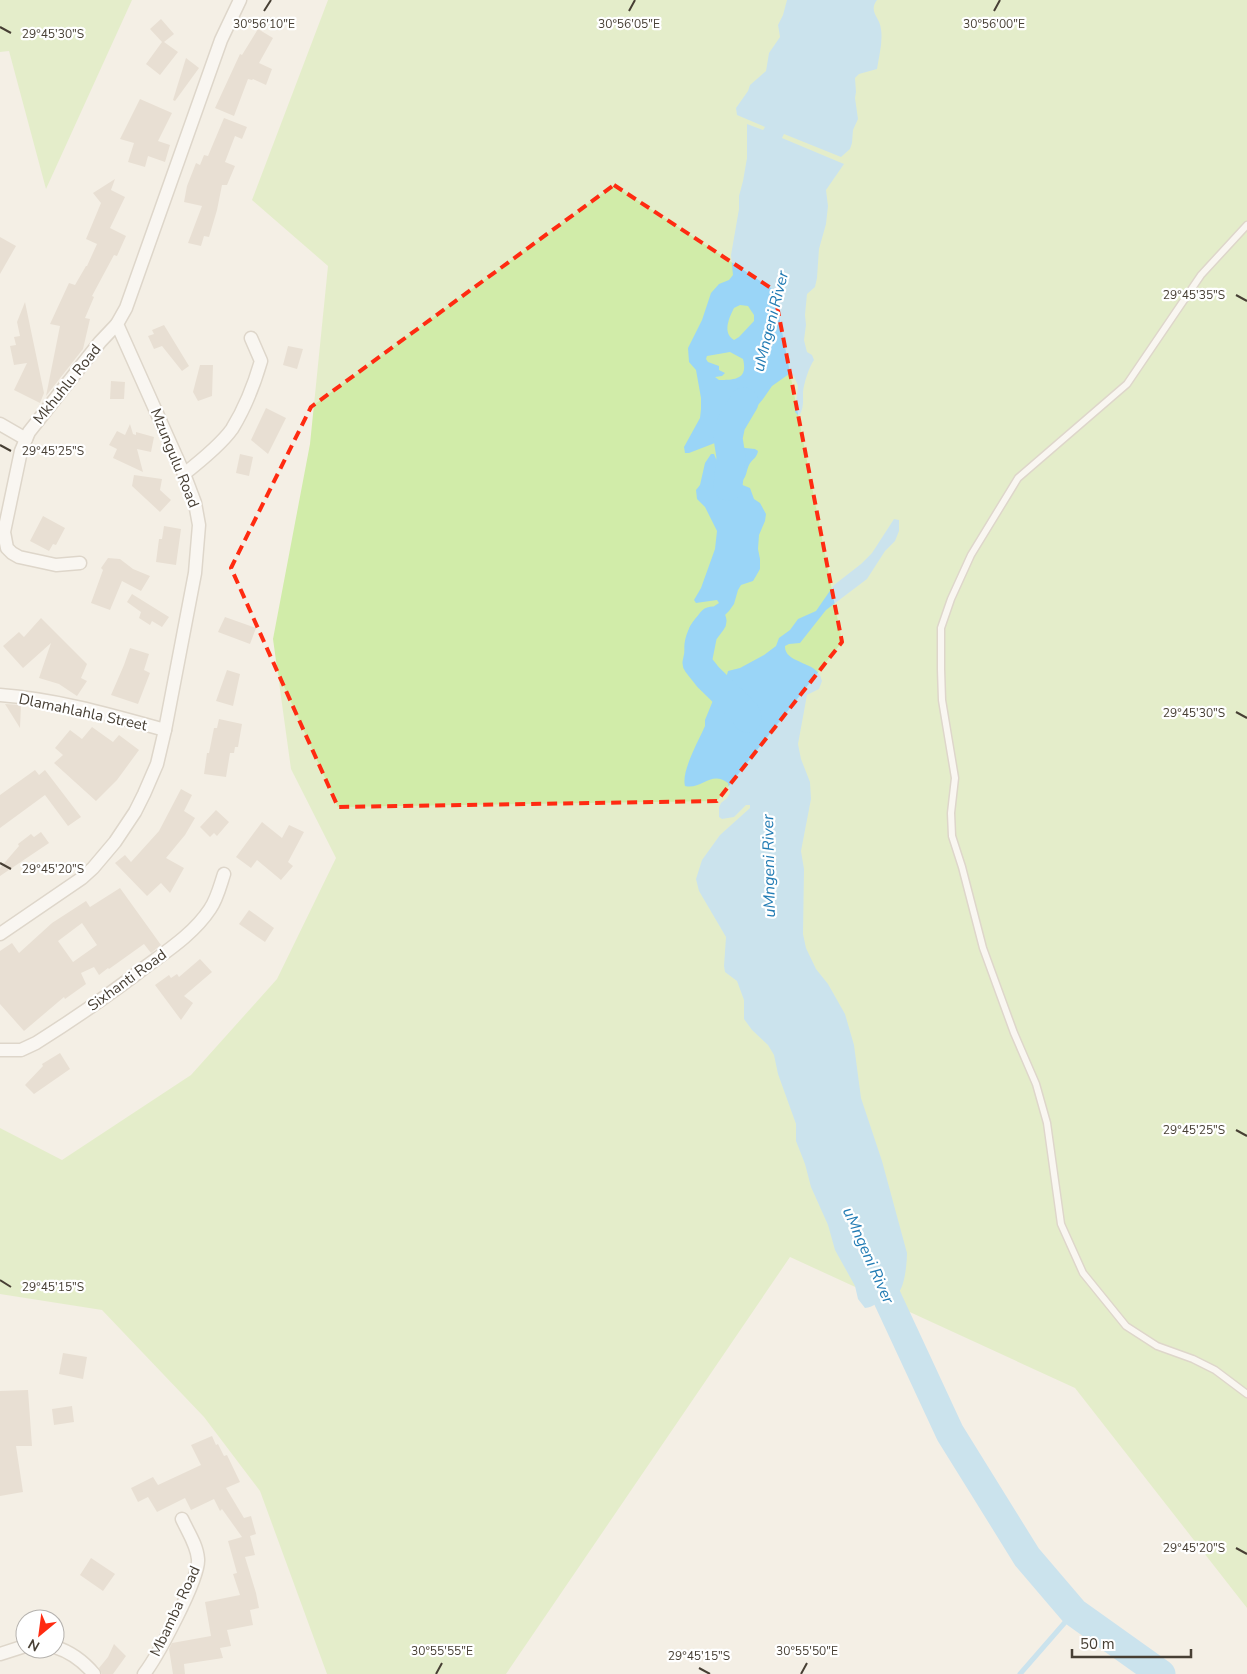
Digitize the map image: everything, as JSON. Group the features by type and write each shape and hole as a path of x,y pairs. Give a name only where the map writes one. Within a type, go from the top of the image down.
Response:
{"street":[{"path":"117,324 132,291 218,49 240,0"},
{"name":"Mkhuhlu Road","path":"80,563 56,565 19,557 12,554 7,548 4,532 21,451 29,432 100,342 117,324"},
{"name":"Mzungulu Road","path":"0,934 82,878 115,842 135,812 144,794 157,764 165,730 195,573 199,525 196,508 184,474 117,324"},
{"path":"184,474 231,430 242,410 261,362 252,338"},
{"path":"0,424 26,439"},
{"name":"Dlamahlahla Street","path":"0,696 26,697 72,706 165,730"},
{"name":"Sixhanti Road","path":"0,1050 21,1050 36,1043 127,981 181,940 211,909 224,874"},
{"name":"Mbamba Road","path":"144,1674 160,1650 198,1567 197,1550 182,1519"},
{"path":"0,1654 15,1649"},
{"path":"65,1650 78,1658 94,1674"}],"lane":[{"path":"1247,225 1201,275 1127,384 1018,478 971,556 951,600 941,628 941,669 942,700 955,778 951,814 952,836 962,867 982,948 1014,1033 1036,1084 1048,1123 1061,1224 1083,1273 1126,1326 1157,1346 1194,1359 1215,1370 1247,1394"}],"highlighted area":[{"path":"614,185 774,290 842,642 717,801 338,807 231,568 311,407"}],"green space":[{"path":"0,0 132,0 46,189 9,51 0,52"},
{"path":"328,0 1247,0 1247,1608 1075,1388 790,1257 506,1674 327,1674 260,1491 204,1417 102,1310 0,1294 0,1128 62,1160 191,1075 277,979 336,858 291,769 273,639 310,444 328,266 252,200"}],"water":[{"path":"787,0 877,0 874,11 880,25 881,34 881,49 877,69 859,74 855,78 858,119 853,130 850,149 841,157 784,134 782,138 844,164 826,190 828,206 826,224 819,249 817,278 815,287 807,294 804,340 807,352 812,355 814,360 806,380 799,416 795,412 798,386 794,376 789,374 772,386 753,411 743,418 733,436 685,453 684,447 700,418 701,409 696,370 689,362 688,348 702,320 711,293 719,284 729,280 733,275 731,255 739,209 739,196 747,158 747,124 763,130 765,127 737,115 736,108 750,85 766,71 769,53 780,37 778,25","holes":["740,305 748,306 754,315 754,321 734,340 730,337 727,329 734,308","730,352 743,359 744,371 735,379 719,380 715,377 722,376 725,373 719,370 719,366 708,362 707,356"]},
{"path":"735,444 758,451 740,484 750,488 754,499 760,503 766,514 759,535 760,569 753,581 741,585 734,604 707,633 705,648 698,657 690,658 685,654 684,649 689,628 698,616 719,603 717,600 696,603 694,600 701,588 715,549 717,531 705,507 697,499 696,490 700,485 705,463 711,454 714,454 718,464"},
{"path":"894,519 899,520 899,531 895,541 885,551 867,579 826,610 800,643 785,646 786,651 793,659 815,670 820,675 822,681 819,689 807,695 798,744 801,759 810,782 811,799 801,851 804,869 803,934 806,948 816,969 828,984 845,1014 854,1045 861,1098 882,1161 907,1253 905,1275 900,1291 895,1295 882,1299 873,1306 865,1308 858,1299 855,1286 835,1250 828,1225 811,1187 796,1141 796,1124 778,1074 774,1055 768,1045 752,1030 744,1019 744,1000 737,981 725,972 726,937 699,891 696,879 702,860 720,835 750,808 750,805 746,805 734,817 722,819 719,817 719,807 730,793 728,783 722,780 711,779 696,785 685,786 684,780 688,764 705,726 705,720 714,698 725,682 728,671 740,668 764,655 776,646 779,638 790,630 798,619 816,611 834,585 872,553"}],"building":[{"path":"161,19 174,34 164,42 178,52 160,75 146,64 162,42 150,29"},
{"path":"258,29 273,38 259,63 272,69 266,85 253,79 248,79 234,116 215,108 240,54 242,55"},
{"path":"186,58 199,68 175,101 173,100"},
{"path":"140,99 172,113 158,141 170,145 165,162 148,156 145,167 128,162 134,143 120,139"},
{"path":"224,118 247,127 242,139 235,136 225,162 235,166 227,185 222,185 209,237 204,236 201,246 188,243 202,206 184,202 187,186 196,163 200,165 204,155 208,156"},
{"path":"115,179 111,190 125,197 110,228 126,236 117,256 114,255 92,296 94,297 85,318 90,319 83,349 46,396 60,326 50,324 69,283 75,285 87,266 97,244 86,239 101,203 93,193"},
{"path":"0,237 16,246 0,274"},
{"path":"25,302 44,393 40,403 14,390 27,363 14,365 10,346 16,345 14,337 20,336 17,322"},
{"path":"164,325 189,366 182,371 162,346 154,349 148,336 154,334 152,330"},
{"path":"288,346 303,349 297,369 283,365"},
{"path":"200,365 213,365 212,396 198,401 193,392"},
{"path":"111,381 125,382 124,399 110,399"},
{"path":"266,408 286,418 268,454 251,440"},
{"path":"130,424 133,434 136,435 136,432 154,437 151,452 137,449 143,472 113,458 117,449 109,445 117,431 125,435"},
{"path":"240,454 253,457 249,476 236,473"},
{"path":"134,475 162,479 160,490 171,500 160,512 132,486"},
{"path":"43,516 65,528 56,545 53,544 49,551 30,541"},
{"path":"164,526 181,529 176,565 156,562 159,539 162,539"},
{"path":"108,558 120,559 133,569 150,576 141,591 122,581 110,610 91,603 103,570 101,568"},
{"path":"132,594 169,617 162,627 152,621 150,625 139,618 141,612 127,602"},
{"path":"225,617 256,628 250,644 218,632"},
{"path":"41,618 87,664 81,678 87,681 77,696 59,684 39,678 51,643 23,668 3,646 19,632 24,637"},
{"path":"130,648 149,654 144,670 150,673 138,704 111,695"},
{"path":"227,670 240,674 233,706 216,701"},
{"path":"5,704 21,705 20,728"},
{"path":"219,719 242,724 238,747 235,747 234,753 230,753 226,777 204,774 207,753 209,753 214,728 217,728"},
{"path":"92,727 113,742 119,735 139,750 117,780 96,801 54,763 63,755 55,748 70,730 82,739"},
{"path":"35,770 39,775 45,770 81,817 68,826 45,795 0,828 0,795"},
{"path":"181,789 192,795 184,811 195,818 185,835 166,858 184,868 170,893 161,883 147,896 115,863 125,855 131,862 159,831"},
{"path":"216,810 229,822 217,836 214,833 210,837 200,827"},
{"path":"262,822 282,838 289,825 304,832 288,862 293,866 281,880 257,860 251,868 236,857"},
{"path":"41,832 49,843 0,876 0,868 19,846 18,844 31,834 34,837"},
{"path":"120,888 161,945 151,953 144,944 99,975 94,967 81,973 86,984 65,999 64,997 24,1031 0,1004 0,951 12,943 19,953 52,923 86,901 90,907","holes":["82,923 97,945 73,962 58,941"]},
{"path":"249,910 274,928 265,942 239,924"},
{"path":"200,959 212,972 184,996 193,1003 181,1020 155,985 169,975 171,978 177,974 179,977"},
{"path":"60,1053 70,1069 34,1094 25,1085 43,1066 42,1064"},
{"path":"63,1353 87,1357 83,1379 59,1374"},
{"path":"28,1390 32,1446 16,1446 23,1492 0,1496 0,1391"},
{"path":"72,1406 74,1422 54,1425 52,1409"},
{"path":"212,1436 224,1456 227,1455 240,1482 226,1488 244,1518 251,1516 256,1534 250,1536 255,1555 245,1557 259,1608 250,1610 253,1625 227,1630 231,1646 220,1648 223,1658 184,1664 185,1674 173,1674 169,1649 172,1643 211,1636 205,1602 240,1595 233,1574 237,1573 228,1541 242,1537 222,1509 220,1511 214,1499 191,1510 185,1498 157,1512 148,1497 138,1502 131,1488 153,1477 158,1485 201,1465 191,1445"},
{"path":"91,1558 115,1574 103,1591 80,1575"},
{"path":"114,1644 126,1656 113,1674 102,1674 99,1668 108,1657"}],"waterway":[{"name":"uMngeni River","path":"728,486 731,457 728,438 731,424 744,402"},
{"name":"uMngeni River","path":"712,621 703,633 697,663 708,677 746,714 747,718"},
{"name":"uMngeni River","path":"871,1263 950,1433 1027,1557 1074,1612 1161,1674"},
{"path":"1020,1674 1074,1612"}]}
